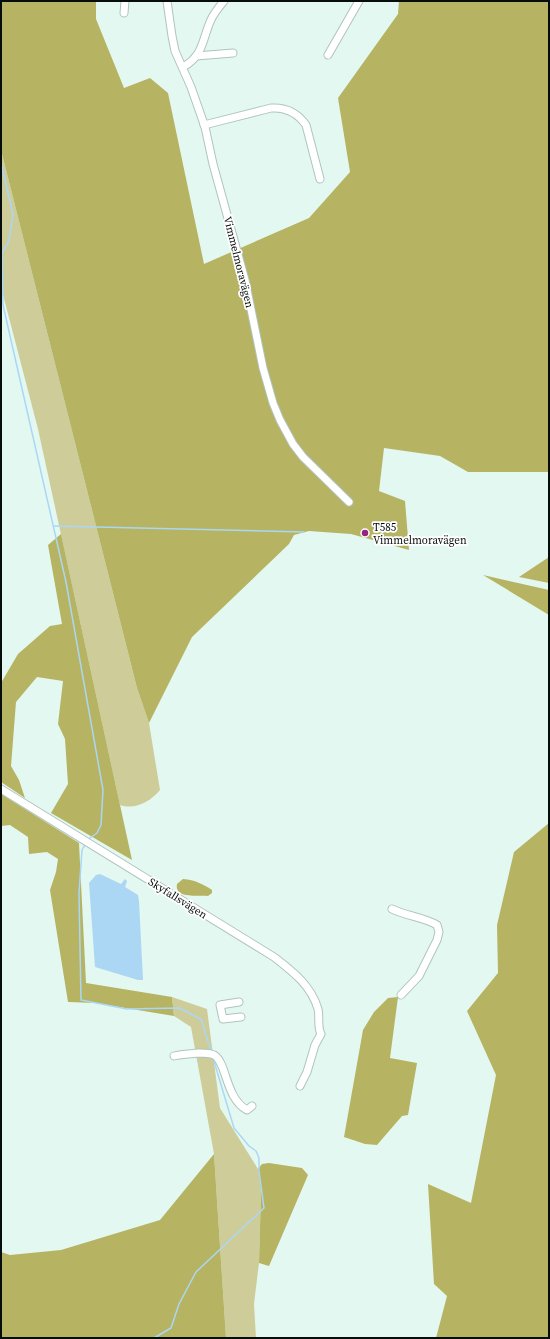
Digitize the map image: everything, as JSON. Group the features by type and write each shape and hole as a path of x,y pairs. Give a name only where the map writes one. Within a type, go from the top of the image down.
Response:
{"street":[{"path":"124,13 125,1"},
{"name":"Vimmelmoravägen","path":"167,1 173,44 191,86 204,125 245,280 263,368 273,404 293,444 303,457 348,502"},
{"path":"183,67 191,62 196,56 203,43 212,16 224,1"},
{"path":"328,55 359,1"},
{"path":"196,56 233,53"},
{"path":"204,125 271,108 282,108 293,112 302,119 306,125 320,179"},
{"name":"Skyfallsvägen","path":"1,789 274,957 302,980 312,995 318,1010 321,1034 315,1045 307,1072 300,1086"},
{"path":"392,909 433,922 437,925 439,932 435,946 419,976 401,995"},
{"path":"239,1002 220,1005 223,1019 242,1017"},
{"path":"174,1056 204,1053 216,1056 221,1064 228,1086 236,1101 247,1110 252,1106"}],"shaded area":[{"path":"1,1 96,1 96,19 124,88 150,78 168,93 204,264 309,218 350,172 338,98 398,14 399,1 549,1 549,472 468,472 440,456 384,448 379,491 405,501 409,550 351,534 309,531 294,535 289,544 192,637 149,723 137,688 1,150"},
{"path":"1,150 137,688 149,723 160,790 152,798 137,806 120,805 38,429 1,287"},
{"path":"61,534 132,860 51,813 68,784 65,739 58,724 63,681 37,677 16,702 11,766 19,780 25,798 1,782 1,683 18,654 50,626 62,624 48,545"},
{"path":"549,557 549,583 519,577"},
{"path":"483,575 549,590 549,615"},
{"path":"1,794 79,843 86,983 172,997 174,1016 95,1003 68,1002 50,890 56,872 58,859 47,852 29,854 28,837 10,825 1,826"},
{"path":"549,823 549,1338 436,1338 447,1296 434,1284 428,1184 471,1203 496,1075 467,1011 498,973 497,925 514,852"},
{"path":"183,879 202,884 212,890 212,893 208,896 183,894 177,889 177,884"},
{"path":"172,997 207,1009 220,1108 258,1169 261,1192 259,1263 254,1304 256,1338 226,1338 214,1154 191,1027 174,1016"},
{"path":"398,997 390,1058 417,1063 408,1115 402,1116 377,1145 365,1144 344,1137 363,1030 374,1012 388,998"},
{"path":"214,1154 226,1338 1,1338 1,1252 10,1255 61,1250 160,1220"},
{"path":"269,1163 302,1168 308,1175 269,1266 259,1263 261,1192 258,1169 262,1164"}],"water":[{"path":"100,874 121,884 125,879 127,881 125,887 138,895 143,980 138,980 95,967 89,883 96,875"}],"waterway":[{"path":"1,163 13,214 9,241 2,253 3,305 66,582 103,790 101,825 97,833 87,840"},
{"path":"54,526 304,532"},
{"path":"86,843 82,850 79,893 81,1000 127,1009 179,1008 201,1019 211,1051"},
{"path":"154,1338 171,1328 179,1304 196,1272 264,1208 259,1171 259,1158 256,1151 249,1146 234,1128 213,1058"}],"place":[{"name":"T585 Vimmelmoravägen","path":"365,533"}]}
